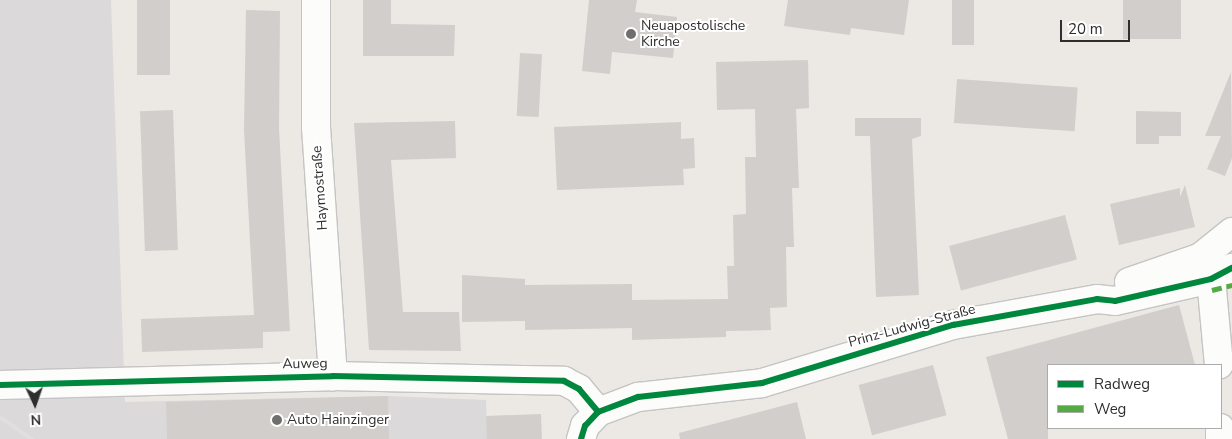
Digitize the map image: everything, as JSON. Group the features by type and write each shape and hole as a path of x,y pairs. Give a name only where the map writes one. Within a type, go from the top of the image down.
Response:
{"street":[{"name":"Haymostraße","path":"316,0 316,127 333,376"},
{"name":"Prinz-Ludwig-Straße","path":"598,412 638,397 762,383 953,325 1097,299 1109,289 1215,268 1232,232"},
{"path":"1215,268 1219,364"},
{"name":"Auweg","path":"0,385 333,376 564,381 579,389 598,412"},
{"path":"581,439 585,426 598,412"}],"shaded area":[{"path":"0,0 111,0 125,402 388,396 486,400 487,439 0,439"}],"building":[{"path":"137,0 170,0 170,75 137,75"},
{"path":"363,0 391,0 391,24 455,25 454,56 363,56"},
{"name":"Neuapostolische Kirche","path":"589,0 637,0 635,12 677,17 673,58 612,52 610,74 582,71"},
{"path":"788,0 909,0 904,35 851,28 850,35 784,26"},
{"path":"952,0 974,0 974,45 952,45"},
{"path":"1123,0 1181,0 1181,39 1123,39"},
{"path":"246,10 280,11 279,129 290,331 263,332 263,348 142,352 141,319 254,315 244,130"},
{"path":"520,53 542,54 539,117 517,116"},
{"path":"808,60 809,108 796,109 799,188 792,188 794,247 786,247 787,307 770,308 771,330 726,331 726,337 632,340 632,328 525,330 525,321 462,322 462,275 525,279 525,285 632,284 632,300 728,299 727,266 734,266 733,215 746,214 745,157 756,157 755,109 717,110 716,62"},
{"path":"1231,72 1232,158 1225,176 1207,169 1221,136 1205,136"},
{"path":"957,79 1078,87 1075,131 954,123"},
{"path":"173,110 178,250 145,251 140,111"},
{"path":"1136,111 1181,112 1181,136 1159,136 1159,144 1136,144"},
{"path":"855,118 921,118 921,136 912,139 919,295 876,297 870,136 855,136"},
{"path":"455,121 456,158 391,160 403,312 459,312 461,351 369,350 354,123"},
{"path":"681,122 681,139 694,138 695,168 683,169 684,185 557,190 554,127"},
{"path":"1185,185 1195,227 1119,245 1110,204 1180,188 1180,197"},
{"path":"1065,215 1077,259 961,290 949,246"},
{"path":"1179,305 1195,364 1047,364 1048,439 1008,439 986,357"},
{"path":"933,365 946,415 872,435 859,385"},
{"name":"Auto Hainzinger","path":"388,396 389,439 167,439 166,402"},
{"path":"797,402 806,439 680,439 679,433"},
{"path":"541,414 542,439 487,439 486,416"}],"railway":[{"path":"0,417 32,439"}],"marked path":[{"path":"1212,290 1232,285"}],"cycle path":[{"path":"581,439 585,426 598,412 638,397 762,383 953,325 1097,299 1115,301 1211,279 1232,268"},
{"path":"0,385 333,376 564,381 579,389 598,412"}],"place":[{"name":"Neuapostolische Kirche","path":"631,34"},
{"name":"Auto Hainzinger","path":"277,420"}]}
